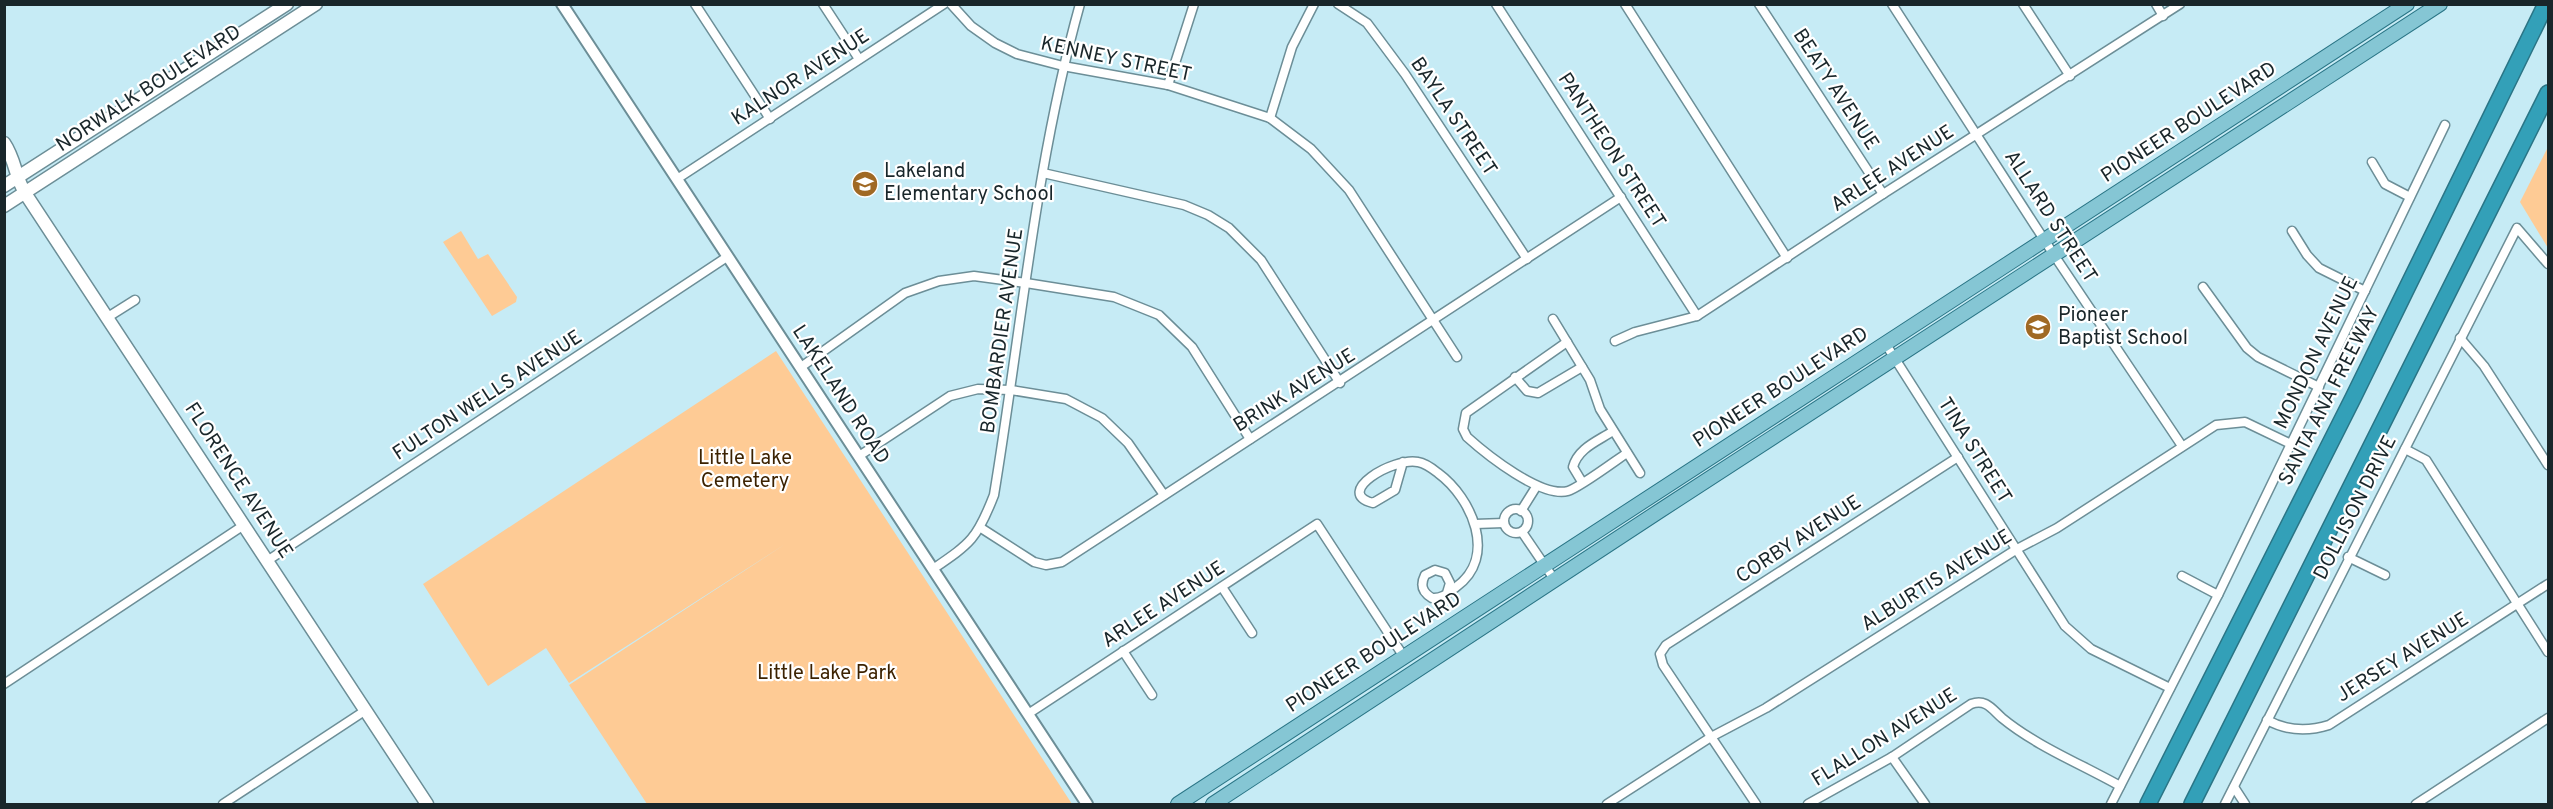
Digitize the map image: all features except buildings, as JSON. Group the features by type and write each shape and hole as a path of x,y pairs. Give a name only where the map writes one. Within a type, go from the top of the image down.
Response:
{"highway":[{"name":"SANTA ANA FREEWAY","path":"2148,804 2353,398 2534,29 2544,4"},
{"path":"2192,804 2548,93"}],"main road":[{"name":"NORWALK BOULEVARD","path":"4,186 287,4"},
{"name":"NORWALK BOULEVARD","path":"4,206 316,4"},
{"name":"PIONEER BOULEVARD","path":"1213,804 1554,579 2440,4"},
{"name":"PIONEER BOULEVARD","path":"1178,804 2402,8"},
{"path":"2402,8 2407,26"},
{"name":"FLORENCE AVENUE","path":"4,143 13,157 16,178 25,193 427,804"},
{"name":"FLORENCE AVENUE","path":"4,171 16,178"}],"street":[{"name":"LAKELAND ROAD","path":"562,4 1087,804"},
{"path":"695,4 770,119"},
{"path":"823,4 859,59"},
{"name":"KALNOR AVENUE","path":"677,179 944,4"},
{"name":"KENNEY STREET","path":"951,4 971,26 1006,50 1063,66 1168,85 1270,118 1311,149 1349,190 1457,357"},
{"name":"BOMBARDIER AVENUE","path":"933,569 966,547 981,528 994,495 1043,173 1063,66 1080,4"},
{"path":"1168,85 1194,4"},
{"path":"1270,118 1292,47 1314,4"},
{"name":"BAYLA STREET","path":"1338,4 1367,23 1405,74 1527,259"},
{"name":"PANTHEON STREET","path":"1496,4 1697,316"},
{"path":"1625,4 1787,258"},
{"name":"BEATY AVENUE","path":"1759,4 1883,194"},
{"name":"ALLARD STREET","path":"1892,4 2044,240 2182,446"},
{"path":"2023,4 2070,76"},
{"path":"2156,4 2163,16"},
{"name":"ARLEE AVENUE","path":"1615,341 1635,332 1697,316 2180,4"},
{"name":"MONDON AVENUE","path":"2111,804 2218,595 2445,125"},
{"path":"2372,162 2385,184 2410,197"},
{"path":"1043,173 1184,205 1208,214 1228,228 1261,260 1340,383"},
{"name":"BRINK AVENUE","path":"981,528 1034,562 1046,565 1062,561 1250,438 1340,383 1621,197"},
{"name":"DOLLISON DRIVE","path":"2225,804 2348,557 2517,228 2548,264"},
{"path":"2292,231 2313,262 2365,291"},
{"name":"FULTON WELLS AVENUE","path":"267,561 727,257"},
{"path":"801,367 906,293 927,285 974,276 1026,283 1114,297 1159,315 1192,347 1250,438"},
{"path":"2202,287 2247,348 2258,357 2319,387"},
{"path":"108,317 135,300"},
{"path":"1552,319 1590,380 1600,409 1640,473"},
{"path":"2460,338 2484,366 2548,465"},
{"path":"1567,342 1466,413 1463,429 1467,437 1536,487 1552,492 1569,491 1627,453"},
{"name":"TINA STREET","path":"1886,343 2065,626 2091,649 2170,688"},
{"path":"1515,377 1527,391 1538,393 1582,367"},
{"path":"859,456 950,396 978,389 1011,390 1066,399 1102,418 1128,443 1164,495"},
{"name":"ALBURTIS AVENUE","path":"1607,804 1711,737 1766,708 2017,549 2057,528 2216,425 2245,422 2291,444"},
{"path":"1582,482 1574,467 1575,459 1580,452 1614,431"},
{"path":"2405,449 2426,460 2548,652"},
{"name":"CORBY AVENUE","path":"1711,737 1663,665 1660,654 1666,645 1958,457"},
{"path":"1403,462 1395,490 1376,502 1364,499 1361,489 1366,480 1385,467 1403,462 1419,462 1445,479 1468,508 1475,524 1478,547 1474,566 1464,581 1447,593"},
{"path":"1521,511 1536,487"},
{"path":"1512,509 1521,511 1527,517 1527,525 1522,532 1514,533 1507,530 1504,523 1505,515 1512,509"},
{"path":"1475,524 1504,523"},
{"path":"4,684 244,525"},
{"name":"ARLEE AVENUE","path":"1028,714 1317,525 1404,657"},
{"path":"1522,532 1554,579"},
{"path":"2348,557 2385,575"},
{"path":"2182,576 2218,595"},
{"name":"JERSEY AVENUE","path":"2267,720 2280,728 2303,730 2329,725 2548,584"},
{"path":"1222,588 1252,633"},
{"path":"1123,651 1152,695"},
{"name":"FLALLON AVENUE","path":"1808,804 1892,757 1971,704 1979,701 1988,704 2015,729 2120,786"},
{"path":"223,804 366,710"},
{"path":"2416,804 2548,718"},
{"path":"1711,737 1756,804"},
{"path":"1892,757 1925,804"},
{"path":"2234,787 2245,804"}],"green space":[{"path":"2548,147 2548,248 2520,202"},
{"path":"461,231 478,259 488,254 517,297 516,302 492,316 443,242"},
{"path":"776,351 1072,804 647,804 569,685 787,543 569,683 546,648 488,686 423,584"}],"place":[{"name":"Lakeland Elementary School","path":"865,184"},
{"name":"Pioneer Baptist School","path":"2038,327"}],"park label":[{"name":"Little Lake Cemetery","path":"745,470"},
{"name":"Little Lake Park","path":"827,674"}]}
